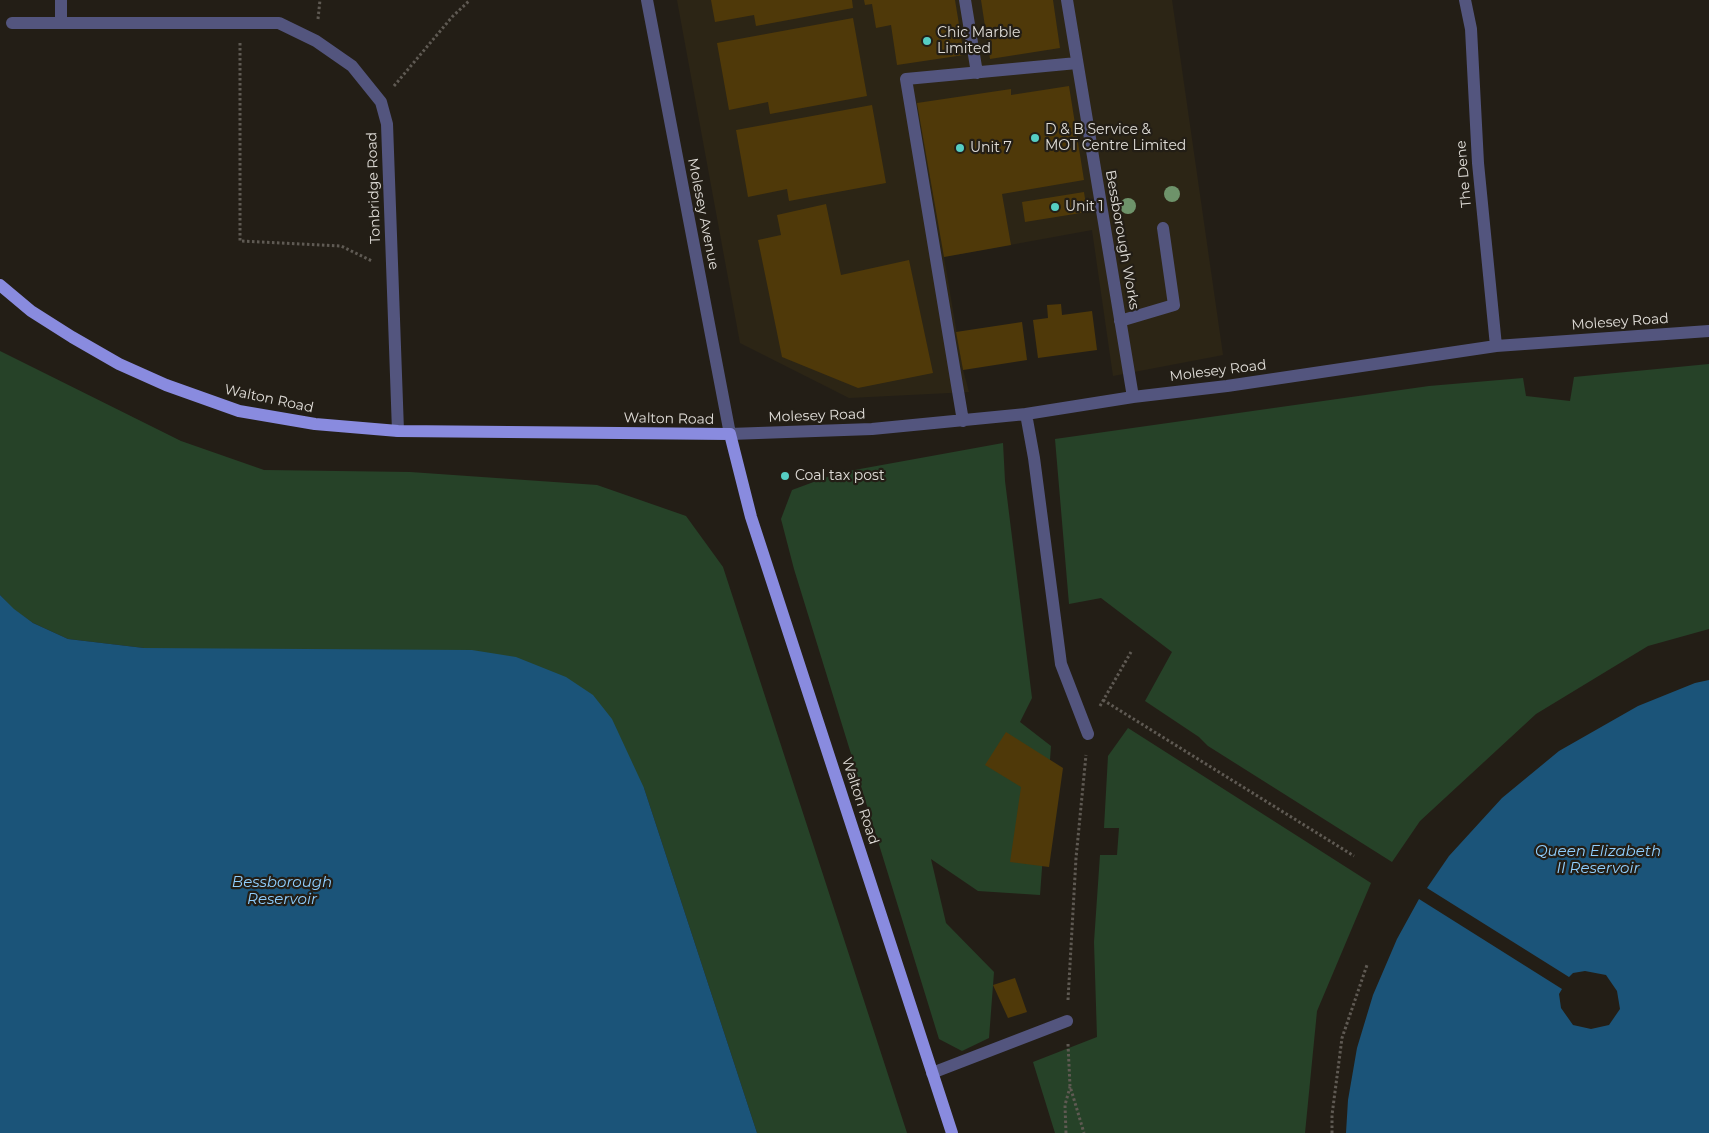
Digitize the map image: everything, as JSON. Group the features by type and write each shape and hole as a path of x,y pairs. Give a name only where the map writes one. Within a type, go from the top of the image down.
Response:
{"main road":[{"name":"Walton Road","path":"0,285 30,311 119,364 166,385 239,411 290,421 349,428 398,431 730,434 751,517 952,1133"}],"street":[{"path":"61,0 61,23"},
{"name":"Molesey Avenue","path":"647,0 730,434"},
{"path":"965,0 977,73"},
{"name":"Bessborough Works","path":"1067,0 1134,397"},
{"name":"The Dene","path":"1465,0 1471,30 1478,163 1496,346"},
{"name":"Tonbridge Road","path":"12,24 279,23 316,41 352,66 381,102 387,124 398,431"},
{"path":"963,421 906,79 1077,63"},
{"path":"1120,321 1174,305 1162,228"},
{"name":"Molesey Road","path":"730,434 872,429 963,421 1227,386 1496,346 1709,330"},
{"path":"1026,414 1061,664 1088,734"},
{"path":"932,1073 1067,1021"}],"path":[{"path":"381,102 452,17 470,0"},
{"path":"240,23 240,241 341,246 392,272"},
{"path":"1084,1133 1070,1086 1067,1021 1076,858 1088,734 1102,700 1131,652"},
{"path":"1102,700 1354,856"},
{"path":"1332,1133 1332,1116 1342,1038 1367,965"},
{"path":"1066,1133 1065,1105 1070,1086"}],"shaded area":[{"path":"677,0 1172,0 1223,355 1113,376 1092,230 944,257 963,370 969,392 849,398 740,343"}],"green space":[{"path":"0,351 181,441 264,470 410,472 597,485 686,516 723,567 907,1133 757,1133 644,788 144,648 68,639 33,623 13,609 0,595"},
{"path":"1709,364 1709,629 1648,646 1536,714 1420,821 1392,862 1208,746 1199,737 1145,701 1172,652 1101,598 1069,604 1055,439 1429,386 1523,378 1526,396 1570,401 1574,377"},
{"path":"1003,443 1005,481 1032,698 1020,722 1051,746 1040,895 978,891 931,859 946,923 994,972 989,1038 962,1051 939,1039 794,569 781,519 792,490 838,473"},
{"path":"1128,728 1371,883 1317,1011 1305,1133 1055,1133 1033,1062 1097,1037 1094,942 1100,855 1117,855 1119,828 1104,828 1108,756"}],"water":[{"name":"Bessborough Reservoir","path":"0,595 14,609 33,623 68,639 144,648 472,650 516,657 566,677 593,695 612,719 644,788 757,1133 0,1133"},
{"name":"Queen Elizabeth II Reservoir","path":"1709,680 1709,1133 1346,1133 1348,1100 1357,1048 1373,995 1397,939 1419,899 1562,989 1559,994 1561,1008 1573,1025 1591,1029 1609,1025 1620,1009 1617,991 1606,975 1585,971 1573,973 1569,977 1427,888 1449,856 1502,798 1559,751 1638,706 1695,683"}],"building":[{"path":"711,0 852,0 853,8 756,26 754,15 715,22"},
{"name":"Chic Marble Limited","path":"864,0 955,0 964,55 897,65 891,25 876,28 872,4 865,5"},
{"path":"981,0 1053,0 1060,48 990,59"},
{"path":"853,18 867,96 770,114 768,102 729,110 717,43"},
{"path":"1069,86 1084,180 1002,194 1011,245 944,257 917,103 1011,89 1011,95"},
{"path":"872,105 886,183 789,201 787,189 748,197 736,130"},
{"name":"Unit 1","path":"1084,192 1087,212 1025,222 1022,202"},
{"path":"826,204 841,275 909,260 933,373 858,388 782,357 758,240 781,235 777,215"},
{"path":"1061,304 1062,315 1092,311 1097,350 1038,358 1033,320 1048,318 1047,305"},
{"path":"1022,322 1027,360 963,370 956,332"},
{"path":"1006,732 1063,768 1049,867 1010,862 1021,787 985,765"},
{"path":"1015,978 1027,1012 1008,1018 993,985"}],"place":[{"name":"Chic Marble Limited","path":"927,41"},
{"name":"D & B Service & MOT Centre Limited","path":"1035,138"},
{"name":"Unit 7","path":"960,148"},
{"name":"Unit 1","path":"1055,207"},
{"name":"Coal tax post","path":"785,476"}]}
